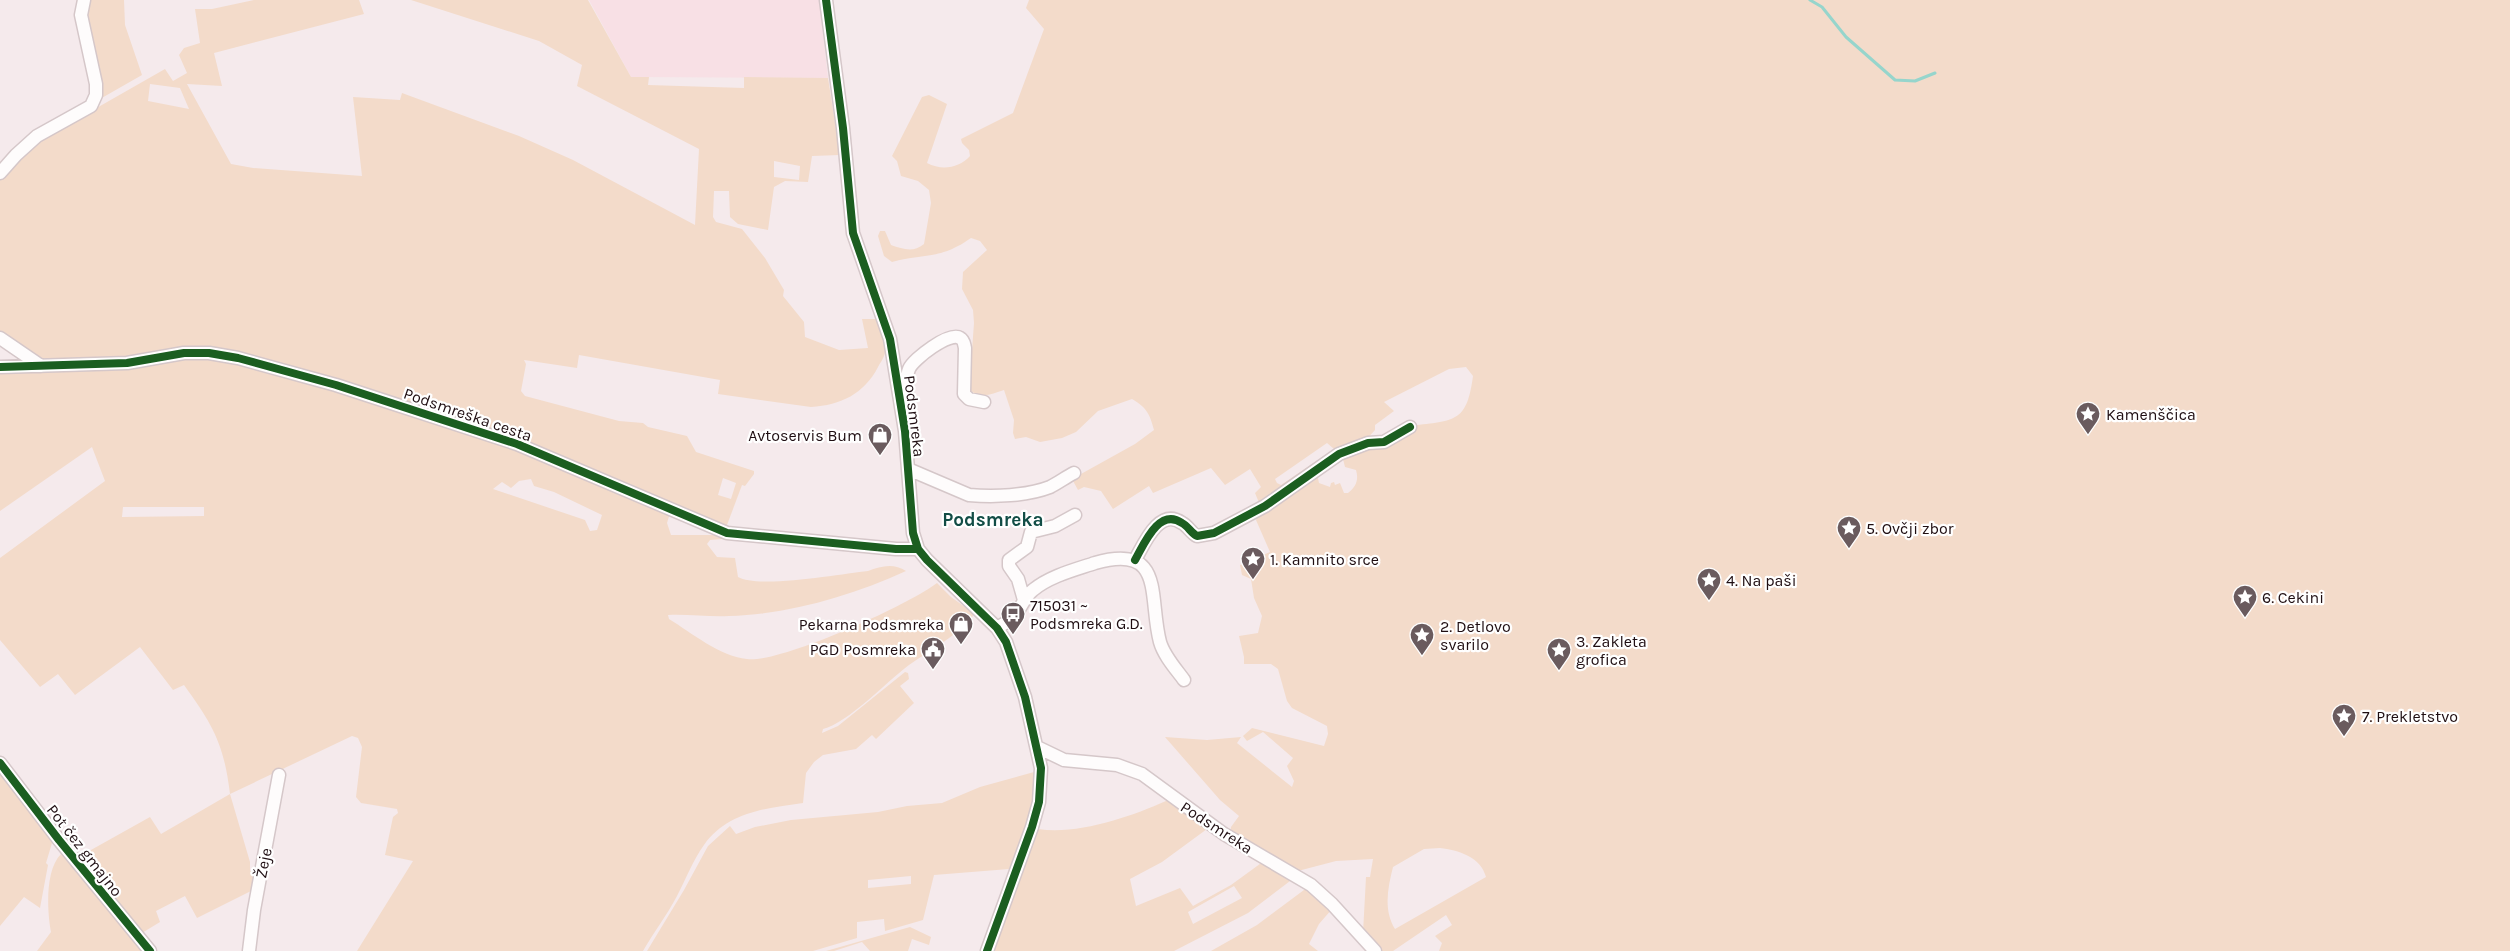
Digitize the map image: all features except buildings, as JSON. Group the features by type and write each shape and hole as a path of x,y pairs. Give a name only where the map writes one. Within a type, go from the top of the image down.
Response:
{"street":[{"path":"0,173 37,136 91,106 96,95 96,84 81,15 84,0"},
{"name":"Podsmreka","path":"826,0 843,128 853,234 890,339 901,406 908,469 912,533 918,549 996,628 1006,642 1018,671 1041,768 1039,802 987,951"},
{"path":"901,406 907,399 909,370 913,363 952,336 959,336 964,340 964,394 969,399 984,402"},
{"path":"0,338 40,366"},
{"name":"Podsmreška cesta","path":"0,367 127,362 184,353 209,353 238,358 336,385 517,444 727,533 896,549 918,549"},
{"path":"1136,560 1147,538 1158,524 1166,519 1175,519 1183,523 1196,536 1214,533 1265,506 1338,454 1368,444 1384,442 1410,427"},
{"path":"908,469 970,495 979,496 1036,491 1051,486 1074,473"},
{"path":"1024,600 1018,579 1009,566 1009,560 1027,547 1031,532 1055,526 1075,515"},
{"path":"996,628 1016,614 1032,590 1074,570 1126,557 1136,560 1142,565 1149,577 1160,643 1184,680"},
{"name":"Podsmreka","path":"1037,747 1064,760 1117,764 1142,774 1224,834 1311,885 1332,904 1375,951"},
{"name":"Pot čez gmajno","path":"0,763 59,840 150,951"},
{"name":"Žeje","path":"249,951 254,910 279,775"}],"shaded area":[{"path":"87,0 124,0 125,25 142,75 100,99 84,10"},
{"path":"254,0 359,0 364,14 214,53 222,86 187,84 231,164 253,168 362,176 353,97 400,100 402,93 519,136 573,160 695,225 699,149 577,86 582,65 539,41 411,0 588,0 631,77 649,77 648,85 744,88 744,77 828,78 840,155 812,156 808,182 785,181 774,187 768,230 738,224 730,217 729,191 714,191 713,217 716,222 742,229 765,258 784,290 783,296 804,322 805,337 839,350 868,348 862,319 878,319 885,345 883,359 859,391 842,401 811,407 718,394 720,380 579,355 577,368 524,360 526,364 521,391 525,396 619,421 643,423 648,427 687,436 696,452 754,471 754,474 745,486 742,485 727,525 712,524 626,485 234,353 50,360 39,357 0,334 0,180 30,146 165,69 173,81 187,73 179,55 184,48 200,43 195,9 212,9","holes":["150,84 180,88 189,109 148,101","774,161 800,166 799,180 774,177","723,478 736,483 731,499 718,495"]},
{"path":"589,0 819,0 828,78 631,77"},
{"path":"1029,0 2510,0 2510,951 1439,951 1442,943 1435,936 1452,925 1446,915 1393,951 1378,951 1363,933 1366,877 1370,877 1373,859 1336,861 1294,872 1285,868 1230,834 1231,827 1239,816 1220,800 1165,737 1207,740 1241,737 1237,743 1292,787 1294,781 1287,766 1293,758 1263,732 1247,741 1243,736 1252,728 1324,746 1328,734 1327,726 1292,708 1287,701 1278,669 1271,664 1244,664 1239,636 1258,633 1262,616 1254,598 1251,579 1242,575 1240,565 1270,552 1256,520 1258,513 1317,474 1319,483 1330,487 1331,483 1334,482 1335,485 1340,483 1344,493 1348,493 1356,483 1357,474 1356,470 1345,467 1342,455 1391,442 1414,432 1414,425 1441,422 1458,416 1467,402 1473,376 1466,367 1449,369 1384,402 1394,411 1375,425 1375,430 1364,442 1337,452 1290,487 1260,505 1255,493 1261,487 1250,469 1225,485 1211,468 1153,493 1149,486 1113,509 1101,491 1084,487 1078,490 1072,479 1135,444 1154,430 1147,412 1132,399 1098,411 1076,432 1062,438 1040,442 1026,437 1015,439 1013,433 1014,420 1004,390 983,395 971,391 970,378 974,323 973,310 962,289 963,272 987,250 980,241 971,238 941,253 892,262 884,256 878,236 880,231 885,231 891,245 904,249 916,249 924,244 931,203 929,190 918,181 901,176 897,161 892,156 922,97 929,95 947,104 927,163 939,167 956,166 966,160 970,156 969,150 962,143 961,139 1013,113 1044,29 1026,8","holes":["1327,443 1334,449 1281,485 1277,483 1275,479","1440,848 1468,856 1479,864 1486,877 1395,929 1391,922 1388,906 1388,890 1393,867 1424,849"]},
{"path":"206,356 284,374 517,448 670,513 667,523 671,535 725,535 736,538 710,540 707,544 717,557 735,558 738,577 763,582 800,580 868,571 887,566 901,568 906,571 842,596 775,612 729,616 668,615 669,619 706,643 737,657 747,659 764,658 814,643 874,618 937,583 951,597 972,612 973,616 959,630 909,665 855,711 844,719 823,729 822,733 838,726 905,672 908,673 909,679 900,686 914,703 876,739 872,735 856,749 823,755 814,762 806,773 803,803 749,814 724,825 713,834 700,851 673,903 643,951 357,951 413,861 385,855 393,817 398,813 397,809 361,803 356,797 362,747 358,738 352,736 230,794 220,748 216,736 203,712 184,685 173,690 140,647 75,695 58,674 40,687 0,640 0,558 105,481 92,447 0,511 0,371","holes":["531,479 534,486 554,492 602,515 597,530 590,531 585,520 493,489 502,482 511,488 519,481","123,507 204,507 204,516 122,517"]},
{"path":"0,770 51,838 52,843 46,863 48,865 40,908 24,897 0,926"},
{"path":"1034,772 1035,796 1029,822 1019,846 1009,869 934,875 923,920 885,931 884,919 857,922 857,938 813,951 647,951 708,846 730,826 736,834 755,827 791,820 878,812 907,806 942,803 980,787","holes":["911,876 911,884 868,888 868,880"]},
{"path":"230,794 250,862 250,871 259,873 253,890 197,918 185,896 156,911 160,922 142,933 81,861 84,859 82,855 150,817 161,834"},
{"path":"1168,798 1207,829 1162,862 1130,879 1136,906 1180,888 1193,906 1231,885 1264,861 1294,878 1248,913 1174,951 993,951 1038,829 1054,830 1087,827 1136,813 1166,801","holes":["1234,886 1242,898 1193,924 1188,912"]},
{"path":"61,854 65,855 68,861 72,861 144,951 37,951 51,932 48,902 50,880 52,870"},
{"path":"1308,887 1332,909 1319,924 1309,944 1318,951 1211,951 1257,925"},
{"path":"910,927 931,937 929,945 912,939 908,951 870,951 862,942 834,951 826,951"}],"waterway":[{"path":"1810,0 1822,7 1846,37 1895,80 1915,81 1935,73"}],"cycle path":[{"path":"826,0 843,128 853,233 890,339 905,431 913,533 918,549 927,560 997,628 1006,642 1025,697 1041,768 1039,802 1032,827 987,951"},
{"path":"0,367 127,363 184,353 209,353 238,358 336,385 517,444 727,533 896,549 918,549"},
{"path":"1135,560 1148,537 1159,523 1174,519 1182,523 1197,536 1214,533 1265,506 1339,454 1368,443 1384,442 1410,427"},
{"path":"0,763 59,840 150,951"}],"place":[{"name":"Kamenščica","path":"2088,435"},
{"name":"Avtoservis Bum","path":"880,456"},
{"name":"5. Ovčji zbor","path":"1849,549"},
{"name":"1. Kamnito srce","path":"1253,580"},
{"name":"4. Na paši","path":"1709,601"},
{"name":"6. Cekini","path":"2245,618"},
{"name":"715031 ~ Podsmreka G.D.","path":"1013,635"},
{"name":"Pekarna Podsmreka","path":"961,645"},
{"name":"2. Detlovo svarilo","path":"1422,656"},
{"name":"PGD Posmreka","path":"933,670"},
{"name":"3. Zakleta grofica","path":"1559,671"},
{"name":"7. Prekletstvo","path":"2344,737"}],"district":[{"name":"Podsmreka","path":"993,519"}]}
